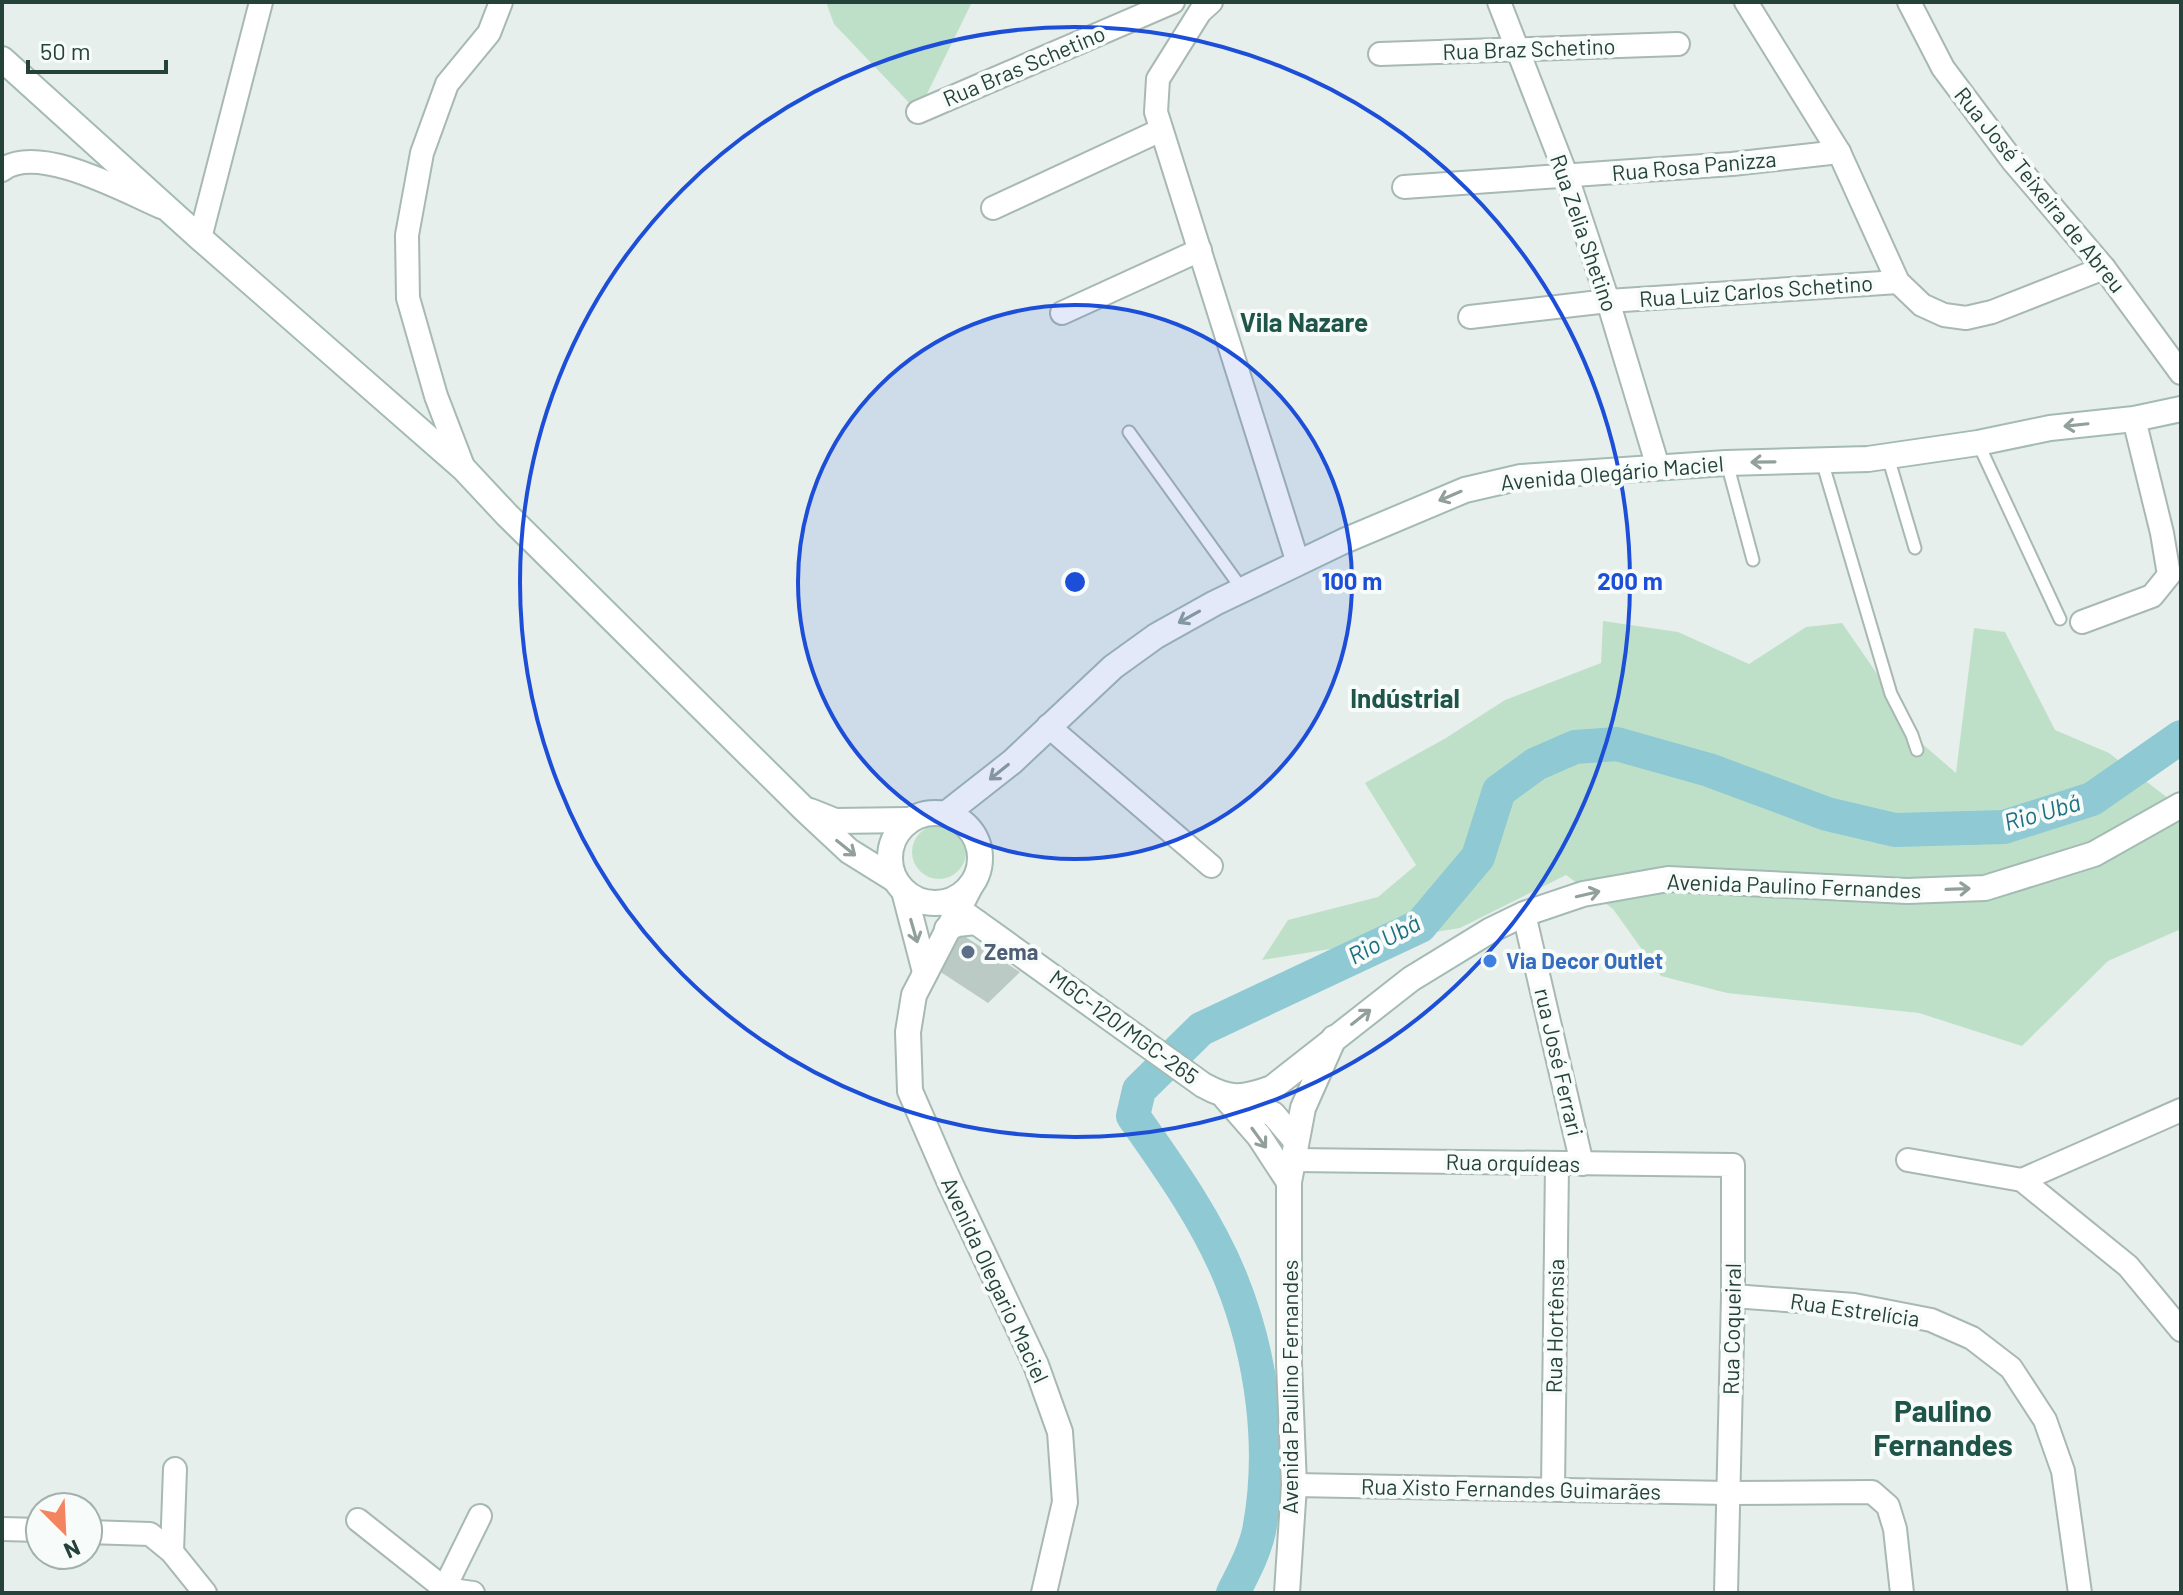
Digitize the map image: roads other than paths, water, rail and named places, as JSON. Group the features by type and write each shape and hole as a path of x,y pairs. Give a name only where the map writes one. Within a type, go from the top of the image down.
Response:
{"main road":[{"path":"2,59 200,238 464,469 507,515 804,809 849,851 923,901 960,907 980,867 981,851 968,826 947,813 934,812 909,820 835,821 804,809"},
{"name":"Avenida Olegário Maciel","path":"947,813 1012,762 1113,667 1156,636 1298,563 1465,490 1521,477 1888,456 1978,443 2050,428 2134,419 2181,409"},
{"name":"Avenida Paulino Fernandes","path":"1225,1097 1256,1094 1272,1088 1411,979 1491,930 1524,914 1583,894 1668,879 1907,891 1985,888 2094,854 2181,805"},
{"path":"909,820 892,843 890,857 925,972"},
{"name":"Avenida Olegario Maciel","path":"960,907 914,995 908,1032 910,1091 1036,1365 1060,1432 1065,1502 1044,1593"},
{"name":"MGC-120/MGC-265","path":"960,907 1203,1085 1225,1097"},
{"name":"Avenida Paulino Fernandes","path":"1287,1593 1294,1485 1289,1363 1293,1161 1303,1108 1334,1038"},
{"path":"1225,1097 1259,1136 1293,1161"},
{"path":"1225,1097 1273,1114 1293,1161"}],"street":[{"path":"200,238 261,2"},
{"path":"464,469 436,396 408,298 407,235 422,153 447,84 489,33 501,2"},
{"name":"Rua Bras Schetino","path":"918,112 1173,2"},
{"path":"1211,2 1200,12 1158,79 1156,112 1298,563"},
{"name":"Rua Zelia Shetino","path":"1499,2 1567,177 1658,467"},
{"path":"1746,2 1839,152 1898,282 1922,305 1944,315 1966,318 1992,312 2104,268"},
{"name":"Rua José Teixeira de Abreu","path":"1909,2 1943,68 2012,160 2104,268 2181,373"},
{"name":"Rua Braz Schetino","path":"1380,54 1678,44"},
{"path":"993,208 1161,130"},
{"name":"Rua Rosa Panizza","path":"1404,187 1732,164 1839,152"},
{"path":"2,170 10,165 31,161 59,167 169,210"},
{"path":"1062,313 1200,250"},
{"name":"Rua Luiz Carlos Schetino","path":"1470,317 1608,301 1898,282"},
{"path":"2071,621 2152,596 2169,575 2134,419"},
{"path":"1048,726 1211,866"},
{"name":"rua José Ferrari","path":"1524,914 1582,1164"},
{"path":"2022,1180 2181,1110"},
{"path":"1908,1160 2022,1180 2128,1266 2181,1330"},
{"name":"Rua orquídeas","path":"1293,1161 1733,1165"},
{"name":"Rua Hortênsia","path":"1553,1489 1557,1164"},
{"name":"Rua Coqueiral","path":"1726,1593 1733,1165"},
{"name":"Rua Estrelícia","path":"1733,1296 1854,1305 1931,1320 1972,1338 2011,1368 2045,1420 2063,1471 2080,1593"},
{"path":"172,1552 175,1469"},
{"name":"Rua Xisto Fernandes Guimarães","path":"1294,1485 1728,1493 1872,1492 1888,1506 1895,1529 1902,1593"},
{"path":"443,1591 480,1516"},
{"path":"358,1520 443,1591 473,1593"},
{"path":"2,1529 24,1530"},
{"path":"104,1533 150,1534 172,1552 205,1593"}],"lane":[{"path":"1129,432 1243,590"},
{"path":"1978,443 2071,621"},
{"path":"1888,456 1915,548"},
{"path":"1822,461 1891,694 1917,750"},
{"path":"1726,463 1753,560"}],"waterway":[{"name":"Rio Ubá","path":"1233,1593 1257,1539 1264,1500 1265,1435 1258,1371 1242,1309 1211,1236 1133,1116 1139,1090 1201,1029 1420,926 1478,857 1499,791 1536,764 1575,747 1617,744 1709,770 1827,814 1895,830 2004,827 2092,799 2181,737"}],"place":[{"name":"Zema","path":"968,952"},
{"name":"Via Decor Outlet","path":"1490,961"}],"district":[{"name":"Vila Nazare","path":"1304,323"},
{"name":"Indústrial","path":"1405,699"},
{"name":"Paulino Fernandes","path":"1943,1429"}]}
